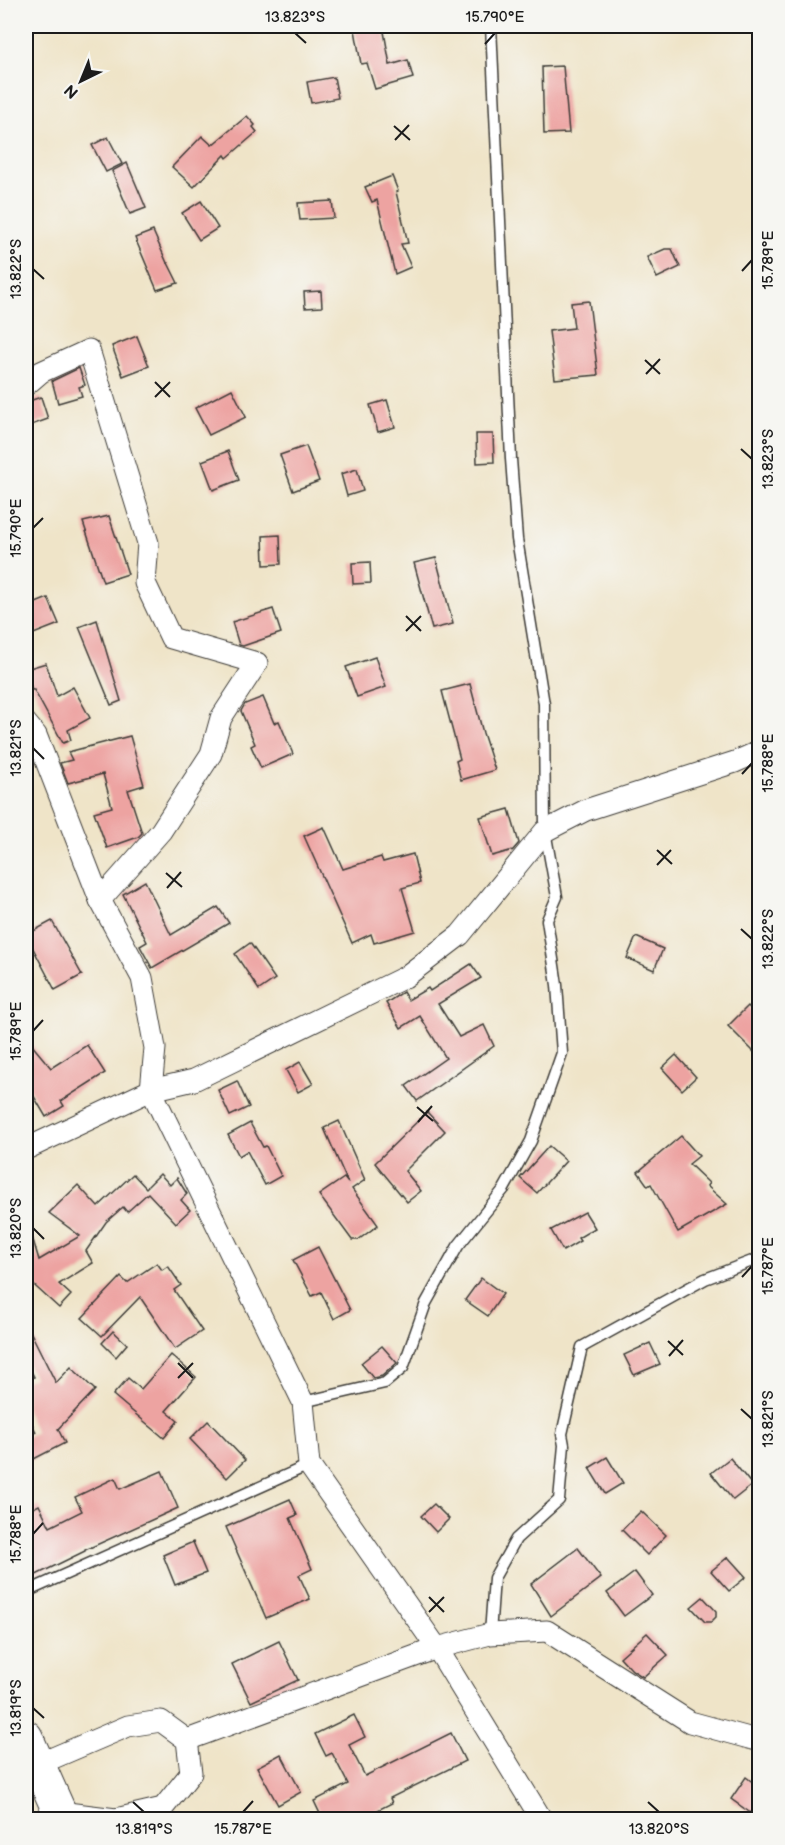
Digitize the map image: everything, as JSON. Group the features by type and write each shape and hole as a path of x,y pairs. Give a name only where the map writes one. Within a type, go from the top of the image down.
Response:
{"main road":[{"path":"30,1757 56,1817"}],"street":[{"path":"26,386 40,372 89,350 148,543 145,583 171,638 257,663 221,718 211,754 161,831 100,900"},
{"path":"26,723 36,735 100,900 142,978 155,1048 151,1090 303,1402 309,1465 437,1648 542,1820"},
{"path":"26,1149 151,1090 194,1080 405,977 460,935 545,831 586,810 735,762 759,751"},
{"path":"187,1740 437,1648 490,1634 548,1631 690,1722 759,1741"},
{"path":"30,1757 128,1726 161,1721 187,1740 191,1773 163,1808 116,1819 56,1817"}],"lane":[{"path":"303,1402 385,1383 403,1368 426,1303 458,1246 504,1189 531,1141 562,1053 557,985 548,920 556,897 545,831 544,704 518,539 512,470 491,26"},
{"path":"490,1634 494,1578 516,1539 559,1500 564,1445 562,1434 582,1347 705,1279 759,1258"},
{"path":"26,1592 309,1465"}],"building":[{"path":"383,26 390,65 408,60 413,78 375,89 367,63 361,64 355,30"},
{"path":"563,66 569,133 544,134 542,67"},
{"path":"334,77 338,98 311,103 307,82"},
{"path":"247,116 255,125 253,127 257,132 227,158 225,155 194,187 172,167 202,136 212,145"},
{"path":"108,137 122,164 106,172 92,145"},
{"path":"127,163 146,208 130,214 112,171"},
{"path":"392,176 398,191 396,192 408,243 401,244 411,267 395,274 377,200 372,202 365,187"},
{"path":"201,201 218,228 199,240 182,213"},
{"path":"332,201 334,218 300,220 298,203"},
{"path":"153,231 178,283 157,290 135,238"},
{"path":"665,249 672,249 680,267 657,278 647,257"},
{"path":"321,291 322,307 305,308 304,292"},
{"path":"589,301 598,375 555,379 549,331 574,328 571,303"},
{"path":"137,336 149,366 123,376 112,346"},
{"path":"79,368 85,385 79,387 82,396 58,403 52,381"},
{"path":"232,389 246,417 209,435 195,408"},
{"path":"41,397 48,419 26,427 26,402"},
{"path":"387,400 395,427 378,432 370,405"},
{"path":"476,434 493,434 494,462 477,463"},
{"path":"306,446 319,481 293,491 280,455"},
{"path":"228,451 239,480 213,490 202,461"},
{"path":"357,469 363,491 347,496 341,474"},
{"path":"109,516 128,574 103,582 83,522"},
{"path":"280,535 281,564 264,565 263,536"},
{"path":"436,558 453,624 432,629 414,563"},
{"path":"370,562 371,583 353,584 352,563"},
{"path":"48,598 59,624 26,637 26,607"},
{"path":"273,609 281,633 243,646 239,645 232,622"},
{"path":"97,620 121,701 111,705 79,627"},
{"path":"375,657 386,687 357,697 346,667"},
{"path":"46,663 57,696 73,687 90,718 68,730 71,740 63,743 32,690 26,672 26,669"},
{"path":"470,684 495,770 461,780 456,761 460,759 442,691"},
{"path":"263,697 274,723 279,721 293,754 261,768 251,746 255,744 241,711 245,704"},
{"path":"130,736 144,785 128,790 142,833 138,837 107,848 94,812 112,807 103,774 68,783 60,763 72,760 68,752"},
{"path":"509,809 519,843 513,850 492,856 480,817"},
{"path":"324,827 343,869 381,857 383,862 413,854 420,883 402,888 415,931 374,943 371,934 352,943 304,836"},
{"path":"145,881 171,935 218,907 229,923 152,968 140,946 147,942 123,894"},
{"path":"52,921 82,975 55,990 26,935"},
{"path":"636,937 663,949 654,970 627,958"},
{"path":"250,943 275,979 259,990 235,954"},
{"path":"471,964 481,978 438,1004 459,1037 484,1025 494,1046 417,1101 406,1086 446,1058 420,1016 401,1028 386,1003 403,992 408,1000 428,988 430,991"},
{"path":"748,1006 759,1017 759,1057 728,1026"},
{"path":"26,1038 51,1068 87,1045 105,1073 61,1101 64,1106 46,1117 26,1083"},
{"path":"676,1055 696,1077 682,1090 662,1068"},
{"path":"300,1062 313,1084 298,1092 286,1070"},
{"path":"237,1081 249,1107 230,1116 218,1090"},
{"path":"427,1112 445,1131 405,1171 421,1191 407,1202 375,1163"},
{"path":"339,1121 365,1180 352,1189 378,1225 358,1240 352,1240 319,1195 344,1178 348,1183 324,1128"},
{"path":"250,1123 263,1147 266,1146 281,1176 265,1185 247,1151 239,1156 228,1135"},
{"path":"681,1136 699,1156 689,1164 709,1183 707,1186 727,1204 678,1232 651,1184 648,1186 638,1172"},
{"path":"549,1146 566,1161 537,1193 520,1178"},
{"path":"133,1174 146,1188 160,1174 170,1185 177,1178 187,1194 181,1200 190,1210 176,1223 148,1193 127,1212 123,1207 106,1222 86,1251 93,1263 59,1284 71,1295 59,1308 26,1278 26,1231 30,1230 39,1260 80,1236 49,1213 78,1185 98,1207"},
{"path":"585,1212 595,1228 578,1238 580,1241 563,1251 551,1230"},
{"path":"318,1247 350,1310 334,1319 321,1292 312,1296 293,1260"},
{"path":"157,1263 162,1270 168,1266 181,1285 174,1290 202,1331 175,1349 140,1297 102,1336 82,1318 121,1277 127,1283"},
{"path":"481,1278 503,1294 488,1316 465,1300"},
{"path":"26,1323 56,1383 71,1367 95,1390 58,1429 65,1443 26,1463 26,1438 36,1432 26,1411 26,1381 34,1377 26,1361"},
{"path":"113,1331 127,1344 116,1357 102,1343"},
{"path":"650,1343 660,1364 634,1375 624,1355"},
{"path":"382,1346 397,1363 382,1376 373,1378 361,1363"},
{"path":"171,1355 196,1377 166,1411 178,1421 164,1438 113,1395 128,1378 141,1389"},
{"path":"208,1421 245,1460 227,1478 190,1439"},
{"path":"607,1457 623,1483 605,1494 589,1468"},
{"path":"730,1458 752,1485 733,1500 711,1473"},
{"path":"162,1471 178,1508 85,1550 26,1580 26,1554 33,1550 26,1534 26,1512 39,1505 50,1527 82,1511 75,1497 115,1478 120,1489"},
{"path":"290,1499 297,1515 290,1518 312,1569 299,1575 310,1599 266,1618 226,1527"},
{"path":"434,1504 449,1519 436,1532 421,1516"},
{"path":"641,1511 666,1535 647,1555 622,1530"},
{"path":"193,1542 206,1573 175,1585 163,1555"},
{"path":"578,1548 601,1578 551,1616 531,1584"},
{"path":"728,1557 746,1577 729,1591 711,1571"},
{"path":"635,1572 652,1595 624,1616 607,1593"},
{"path":"703,1597 716,1611 716,1617 711,1622 705,1622 691,1607"},
{"path":"647,1633 668,1655 643,1677 632,1670 620,1657"},
{"path":"279,1641 298,1680 251,1702 232,1664"},
{"path":"354,1715 365,1737 349,1745 365,1776 451,1733 465,1761 390,1798 392,1803 358,1820 323,1820 314,1801 348,1784 332,1753 326,1756 315,1734"},
{"path":"281,1754 301,1792 278,1805 257,1767"},
{"path":"746,1777 759,1787 759,1819 731,1799"}]}
